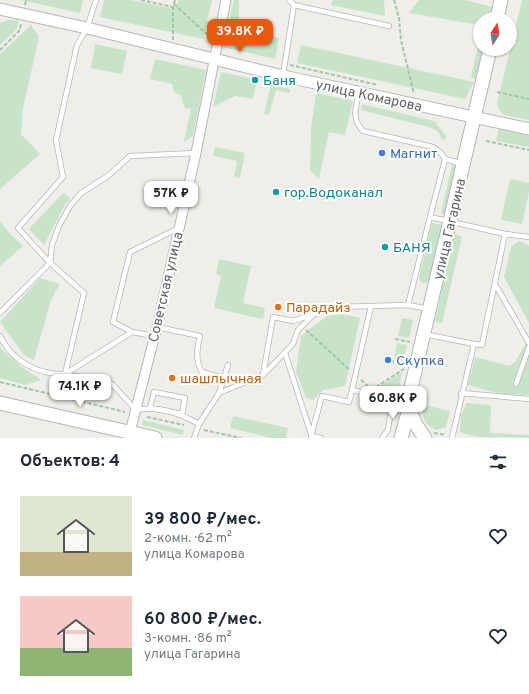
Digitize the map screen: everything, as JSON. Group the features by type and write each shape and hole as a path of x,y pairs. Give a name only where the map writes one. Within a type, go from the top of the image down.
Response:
{"main road":[{"path":"499,12 502,0"},
{"name":"улица Гагарина","path":"401,438 423,334 451,222 488,56"},
{"path":"0,403 115,431 130,432 155,438"},
{"path":"408,405 416,426 425,438"}],"street":[{"name":"Советская улица","path":"130,432 156,331 196,153 226,0"},
{"name":"улица Комарова","path":"0,8 283,76 529,129"}],"lane":[{"path":"64,374 84,293 50,263 18,228 63,177 56,140 76,45 88,28 96,0"},
{"path":"289,0 294,5 389,26"},
{"path":"283,76 294,5"},
{"path":"359,92 355,117 357,125 363,131 433,147 440,152 444,159 408,305"},
{"path":"0,313 50,263 52,245 59,226 70,206 81,193 108,176 130,156 196,153"},
{"path":"444,159 464,164"},
{"path":"430,217 529,238"},
{"path":"132,332 113,322 130,252 179,228"},
{"path":"423,334 482,345 505,234"},
{"path":"495,284 529,343"},
{"path":"263,375 273,318 293,321 336,307 408,305 429,309"},
{"path":"311,437 322,396 349,402 371,306"},
{"path":"219,393 263,375 293,344 298,330 315,314"},
{"path":"64,374 132,332 156,331 200,336 197,346 197,365 202,372 223,378"},
{"path":"0,336 3,342 20,361 40,371 52,374 64,374 112,384 135,412 150,408 182,414 198,426"},
{"path":"452,438 461,393 474,344"},
{"path":"516,384 529,347"},
{"path":"285,353 311,437"},
{"path":"194,438 198,426 219,393 228,364"},
{"path":"352,390 408,405"},
{"path":"150,408 154,392 185,398 182,414"},
{"path":"461,393 529,399"},
{"path":"382,438 388,430 390,416 408,405"},
{"path":"311,437 321,438"}],"path":[{"path":"0,50 20,30 26,0"},
{"path":"141,0 173,7"},
{"path":"172,40 173,7 175,0"},
{"path":"394,0 399,18 401,40 414,95"},
{"path":"174,4 210,37"},
{"path":"497,92 529,99"},
{"path":"486,140 529,150"},
{"path":"302,327 370,386 376,387 404,369"},
{"path":"395,339 410,342"},
{"path":"390,361 405,363"},
{"path":"0,382 198,426 241,438"}],"green space":[{"path":"21,0 83,0 80,13"},
{"path":"104,0 131,0 174,9 179,0 212,0 203,39 100,17"},
{"path":"234,0 239,0 239,27 279,38 275,59 223,47"},
{"path":"333,0 384,0 385,16 331,5"},
{"path":"419,0 465,0 493,7 492,12 473,12 473,24 409,13"},
{"path":"522,0 529,0 529,120 504,114 498,108 497,103 508,56 517,56 517,21"},
{"path":"7,20 19,20 17,29 0,45 0,23"},
{"path":"31,25 39,37 23,108 21,134 40,154 0,189 0,54"},
{"path":"95,44 127,51 122,74 91,68"},
{"path":"301,45 474,82 465,99 297,63"},
{"path":"476,56 482,56 477,81 471,77"},
{"path":"155,59 206,70 193,136 184,142 191,109 185,108 182,101 182,96 174,92 172,84 150,79"},
{"path":"221,72 257,80 253,99 235,96 213,107"},
{"path":"271,85 290,89 290,93 276,90 269,115 264,114"},
{"path":"316,93 353,101 345,135 329,132 319,179 310,170 311,129"},
{"path":"362,104 434,121 447,137 443,141 438,132 429,127 361,110"},
{"path":"499,127 529,133 529,147 496,141"},
{"path":"215,147 245,153 240,178 234,177 237,161 213,156"},
{"path":"452,165 457,167 445,214 441,213"},
{"path":"510,179 529,183 529,192 522,224 501,220"},
{"path":"63,193 70,198 44,245 29,229"},
{"path":"0,221 11,235 23,246 0,266"},
{"path":"432,223 442,225 429,280 423,284 419,278"},
{"path":"454,233 462,237 442,323 435,322"},
{"path":"519,241 529,246 529,323 504,277 511,247"},
{"path":"219,259 251,266 243,303 265,308 263,319 214,308 221,276 216,274"},
{"path":"40,278 60,284 51,300 34,360 24,355 0,322"},
{"path":"344,314 360,318 345,386 323,390 313,400 306,398 296,372 301,336 327,316"},
{"path":"402,318 413,320 409,338 398,336"},
{"path":"397,343 407,345 403,361 394,359"},
{"path":"526,343 529,344 529,395 501,394 468,385 475,357 509,366 515,362"},
{"path":"0,348 22,367 41,380 25,385 0,378"},
{"path":"402,372 397,397 379,394 381,385"},
{"path":"467,403 491,405 490,433 529,435 529,438 479,437 460,432 461,415"},
{"path":"424,405 450,411 446,427 436,430 426,423 423,417"},
{"path":"233,416 288,428 286,438 271,438 230,428"},
{"path":"143,420 184,430 183,435 142,425"}],"place":[{"name":"Баня","path":"255,80"},
{"name":"Магнит","path":"382,153"},
{"name":"гор.Водоканал","path":"276,192"},
{"name":"БАНЯ","path":"385,247"},
{"name":"Парадайз","path":"278,307"},
{"name":"Скупка","path":"388,360"},
{"name":"шашлычная","path":"172,378"}]}
